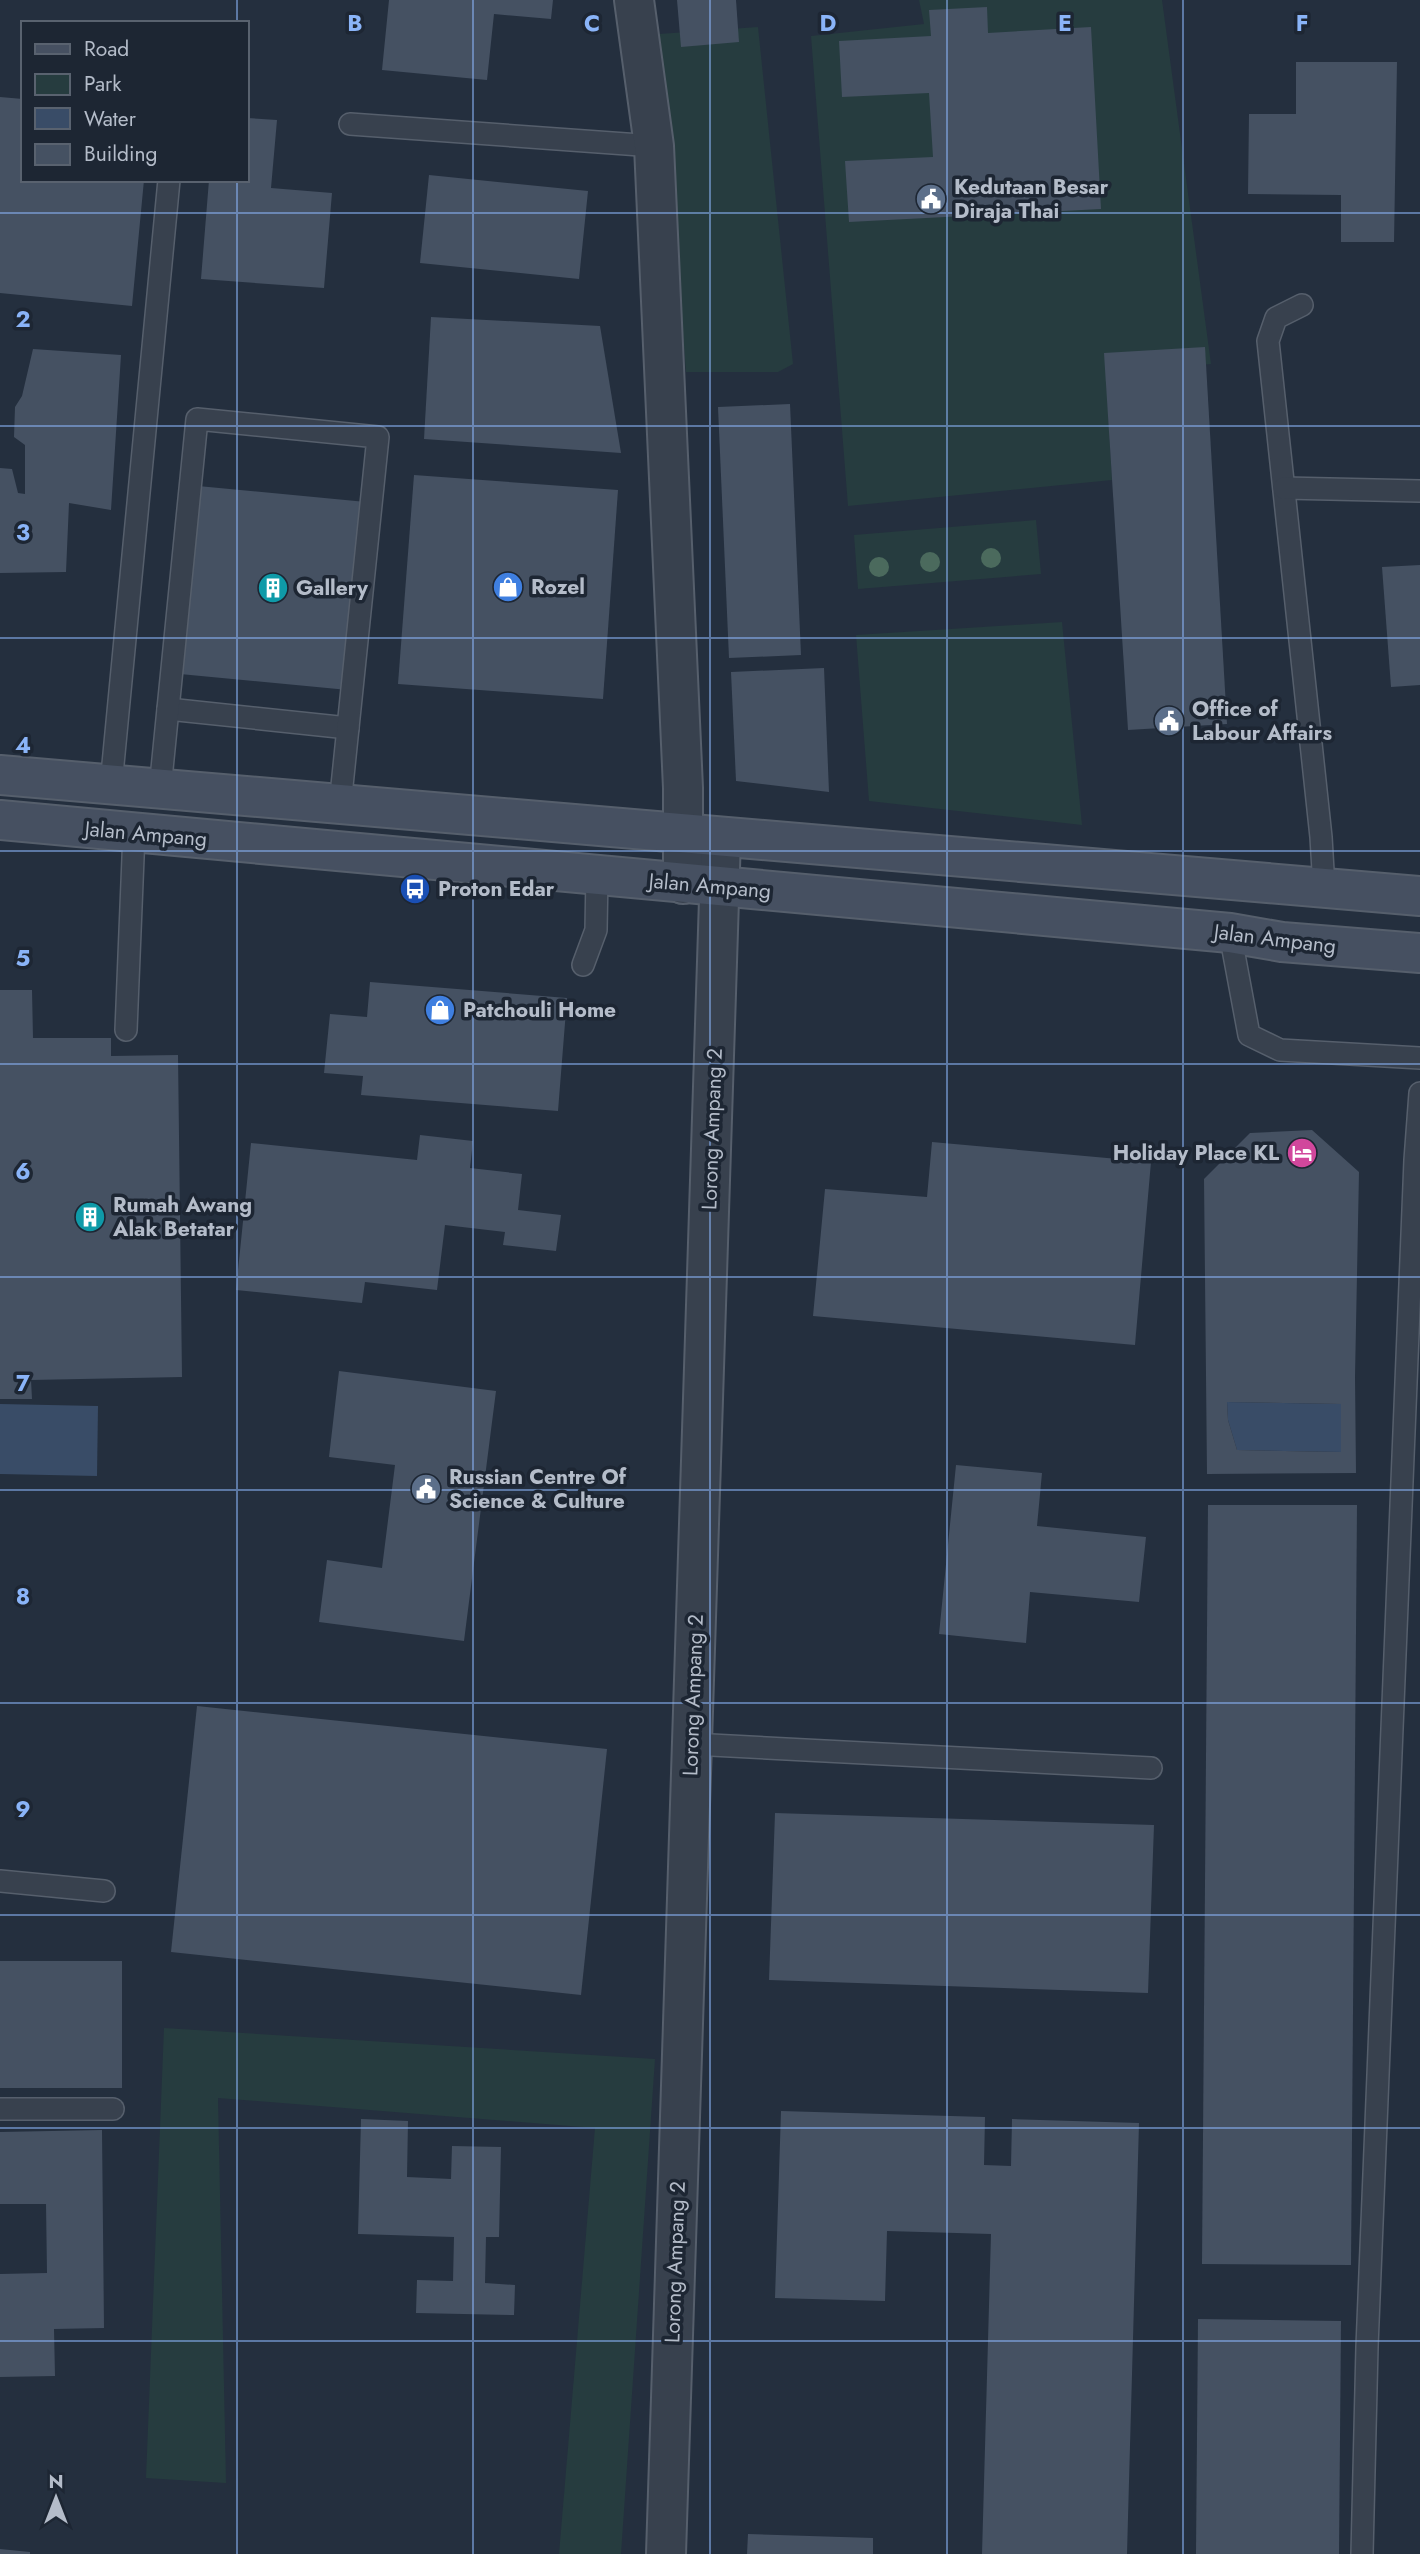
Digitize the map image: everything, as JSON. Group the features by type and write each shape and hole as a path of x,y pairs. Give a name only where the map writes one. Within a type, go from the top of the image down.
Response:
{"main road":[{"path":"0,775 1420,896"},
{"name":"Jalan Ampang","path":"0,820 1230,933 1328,946 1420,953"}],"street":[{"name":"Lorong Ampang 2","path":"634,0 654,146 703,835 692,1744 666,2554"}],"lane":[{"path":"350,124 654,146"},
{"path":"111,785 169,182"},
{"path":"1302,305 1276,318 1268,341 1321,837 1324,888"},
{"path":"160,789 197,419 378,437 340,805"},
{"path":"1284,488 1420,491"},
{"path":"168,709 348,728"},
{"path":"125,1030 134,833"},
{"path":"583,965 596,930 597,875"},
{"path":"1230,933 1249,1035 1280,1050 1420,1058"},
{"path":"1362,2554 1367,2333 1415,1160 1420,1093"},
{"path":"692,1744 1152,1768"},
{"path":"0,1881 104,1891"},
{"path":"0,2109 113,2109"}],"green space":[{"path":"919,0 1162,0 1211,364 1106,375 1112,480 848,506 811,36 924,24"},
{"path":"758,27 793,364 778,372 686,372 659,34"},
{"path":"1036,520 1041,574 858,589 854,535"},
{"path":"1062,622 1082,825 869,801 856,635"},
{"path":"164,2028 655,2059 621,2554 559,2554 595,2128 218,2098 226,2483 146,2478"}],"water":[{"path":"1227,1402 1341,1404 1341,1452 1237,1450 1228,1420"},
{"path":"0,1404 98,1406 97,1476 0,1474"}],"building":[{"path":"389,0 553,0 551,19 494,14 487,80 382,70"},
{"path":"677,0 736,0 739,42 681,47"},
{"path":"987,7 988,33 1091,27 1101,209 849,222 845,161 933,157 929,93 842,97 839,41 931,36 929,10"},
{"path":"1296,62 1397,62 1394,242 1341,242 1341,195 1248,194 1249,114 1296,114"},
{"path":"0,97 21,99 21,182 144,182 132,306 0,293"},
{"path":"248,118 277,120 271,188 332,193 324,288 201,279 209,182 248,182"},
{"path":"429,175 588,191 579,279 420,263"},
{"path":"431,317 600,326 621,453 424,439"},
{"path":"1205,347 1227,724 1128,730 1104,353"},
{"path":"33,349 121,355 111,510 69,503 66,572 0,573 0,468 12,469 18,493 25,494 25,445 14,437 15,407 22,396"},
{"path":"790,404 801,655 729,658 718,407"},
{"name":"Rozel","path":"414,475 618,490 603,699 398,684"},
{"name":"Gallery","path":"198,486 366,502 348,690 180,674"},
{"path":"1420,565 1420,685 1391,687 1382,567"},
{"path":"824,668 829,792 736,781 731,672"},
{"path":"370,982 567,998 558,1111 361,1095 363,1076 324,1073 330,1014 367,1017"},
{"name":"Rumah Awang Alak Betatar","path":"0,990 32,990 33,1038 111,1038 111,1056 178,1055 182,1377 31,1380 32,1399 0,1399"},
{"path":"1312,1130 1359,1172 1356,1473 1207,1474 1204,1179 1250,1133","holes":["1227,1402 1341,1404 1341,1452 1237,1450 1228,1420"]},
{"path":"420,1135 473,1141 470,1168 522,1174 518,1210 561,1215 556,1251 503,1245 505,1232 445,1225 437,1290 365,1282 362,1303 236,1290 251,1143 417,1160"},
{"path":"932,1142 1151,1162 1135,1345 813,1316 825,1189 927,1197"},
{"path":"339,1371 496,1391 464,1641 319,1622 327,1560 382,1568 395,1465 329,1457"},
{"path":"956,1465 1042,1473 1037,1526 1146,1537 1139,1602 1030,1592 1026,1643 939,1634"},
{"path":"1208,1505 1357,1505 1351,2265 1202,2264"},
{"path":"197,1706 607,1749 581,1995 171,1952"},
{"path":"775,1813 1154,1825 1148,1993 769,1980"},
{"path":"0,1961 122,1961 122,2088 0,2088"},
{"path":"781,2111 985,2117 984,2165 1011,2166 1012,2119 1139,2123 1127,2554 982,2554 991,2234 887,2231 885,2301 775,2298"},
{"path":"361,2119 408,2121 407,2177 451,2179 452,2146 501,2147 499,2237 486,2237 485,2283 515,2285 514,2315 416,2313 417,2280 453,2281 454,2237 358,2234"},
{"path":"102,2130 104,2328 54,2329 55,2376 0,2377 0,2274 47,2273 46,2204 0,2204 0,2132"},
{"path":"1198,2319 1341,2321 1339,2554 1196,2554"},
{"path":"748,2534 873,2538 873,2554 747,2554"},
{"path":"0,2549 30,2552 30,2554 0,2554"}],"place":[{"name":"Kedutaan Besar Diraja Thai","path":"931,199"},
{"name":"Rozel","path":"508,587"},
{"name":"Gallery","path":"273,588"},
{"name":"Office of Labour Affairs","path":"1169,721"},
{"name":"Proton Edar","path":"415,889"},
{"name":"Patchouli Home","path":"440,1010"},
{"name":"Holiday Place KL","path":"1302,1153"},
{"name":"Rumah Awang Alak Betatar","path":"90,1217"},
{"name":"Russian Centre Of Science & Culture","path":"426,1489"}]}
